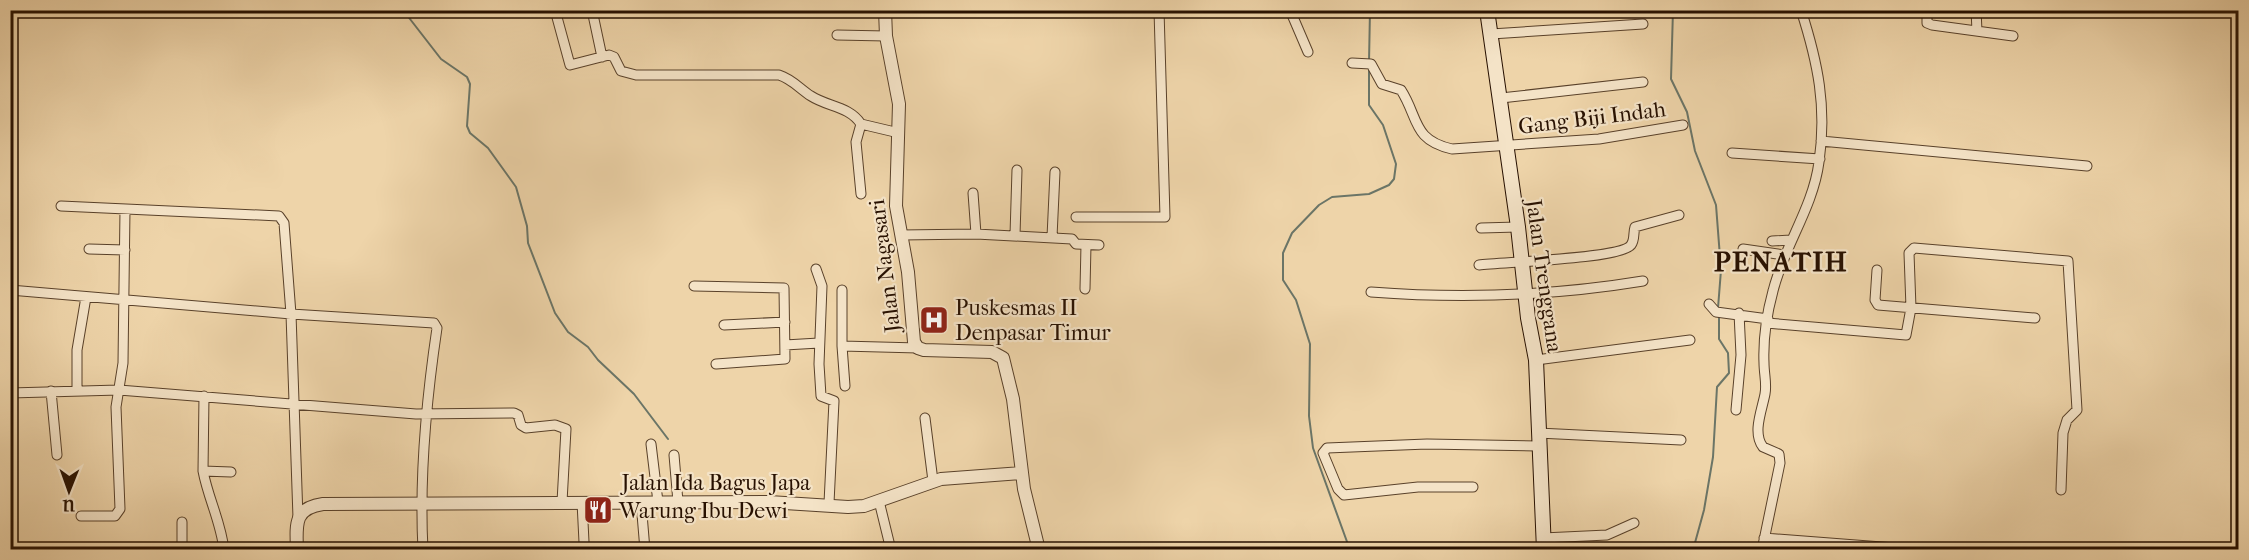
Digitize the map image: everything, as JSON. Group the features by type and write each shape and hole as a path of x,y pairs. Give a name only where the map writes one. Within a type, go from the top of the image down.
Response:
{"main road":[{"name":"Jalan Trenggana","path":"1487,10 1501,98 1525,296 1536,360 1544,544"}],"street":[{"path":"555,10 570,65 612,55 621,71 636,75 779,75 793,82 810,96 856,116 861,124 899,133"},
{"path":"592,10 602,57"},
{"name":"Jalan Nagasari","path":"885,10 886,36 898,91 899,133 895,196 914,342 918,348 992,352 1002,356 1013,399 1022,473"},
{"path":"1076,217 1165,217 1159,10"},
{"path":"1290,10 1308,52"},
{"path":"1762,549 1780,457 1762,447 1758,435 1766,387 1764,361 1767,321 1784,255 1812,192 1820,159 1821,84 1801,10"},
{"path":"1927,10 1928,23 2013,36"},
{"path":"1976,10 1977,31"},
{"path":"1491,34 1643,24"},
{"path":"837,35 886,36"},
{"name":"Gang Biji Indah","path":"1352,63 1371,64 1382,84 1401,90 1419,130 1435,144 1452,149 1599,139 1683,125"},
{"path":"1501,98 1643,82"},
{"path":"861,124 856,142 861,194"},
{"path":"1821,141 2087,166"},
{"path":"1732,153 1820,159"},
{"path":"1015,235 1017,170"},
{"path":"1052,237 1055,172"},
{"path":"973,193 976,234"},
{"path":"61,206 282,218 291,314 297,549"},
{"path":"81,516 111,517 119,514 116,407 122,378 125,210"},
{"path":"1479,265 1572,258 1625,249 1633,241 1635,227 1679,215"},
{"path":"1481,228 1518,227"},
{"path":"901,236 1015,235 1072,239 1076,244 1099,245"},
{"path":"1772,241 1791,240"},
{"path":"1085,289 1086,245"},
{"path":"1716,309 1767,321 1902,336 1909,332 1911,308 1909,253 1914,248 2068,261 2077,410 2067,420 2063,433 2061,490"},
{"path":"89,249 125,250"},
{"path":"1743,249 1784,255"},
{"path":"816,269 822,286 819,343 821,396 834,401 829,504"},
{"path":"1877,270 1876,303 2035,318"},
{"path":"1371,292 1447,297 1525,296 1643,281"},
{"path":"694,286 784,288 785,359 716,364"},
{"path":"842,290 845,386"},
{"path":"10,291 434,323 437,328 425,414 420,504 423,549"},
{"path":"77,389 77,350 86,297"},
{"path":"1736,410 1741,356 1739,313"},
{"path":"724,325 784,322"},
{"path":"1536,360 1690,340"},
{"path":"784,345 819,343"},
{"path":"842,346 918,348"},
{"path":"10,393 77,389 119,390 425,414 514,413 519,415 520,424 526,428 562,426 566,433 562,502"},
{"path":"51,391 57,455"},
{"path":"204,396 203,471 208,496 218,518 224,549"},
{"path":"925,418 933,481"},
{"path":"1473,487 1418,487 1344,495 1338,489 1323,453 1327,447 1538,439 1681,440"},
{"path":"651,444 658,502"},
{"path":"674,455 678,502"},
{"path":"203,471 231,472"},
{"path":"1022,473 1039,549"},
{"name":"Jalan Ida Bagus Japa","path":"312,506 351,502 420,504 678,502 829,504 848,507 879,501 933,481 1022,473"},
{"path":"297,491 312,506 304,509 298,518"},
{"path":"879,501 891,549"},
{"path":"582,502 584,542"},
{"path":"641,502 645,549"},
{"path":"182,522 182,549"},
{"path":"1544,544 1607,535 1634,523"},
{"path":"1764,538 1921,549"}],"waterway":[{"path":"403,10 441,59 467,77 470,84 467,126 470,133 488,148 516,187 527,226 528,243 555,313 568,332 588,347 598,360 634,394 668,439"},
{"path":"1369,62 1370,10"},
{"path":"1673,10 1671,79 1687,112 1695,151 1716,205 1721,270 1718,308"},
{"path":"1350,550 1313,448 1309,416 1310,344 1296,300 1283,280 1283,253 1292,233 1319,205 1332,197 1369,194 1389,185 1394,179 1396,164 1383,125 1369,105 1369,68"},
{"path":"1693,550 1704,510 1713,457 1717,387 1729,373 1728,353 1719,339 1719,317"}],"place":[{"name":"Puskesmas II Denpasar Timur","path":"934,320"},
{"name":"Warung Ibu Dewi","path":"598,510"}],"district":[{"name":"PENATIH","path":"1781,261"}]}
